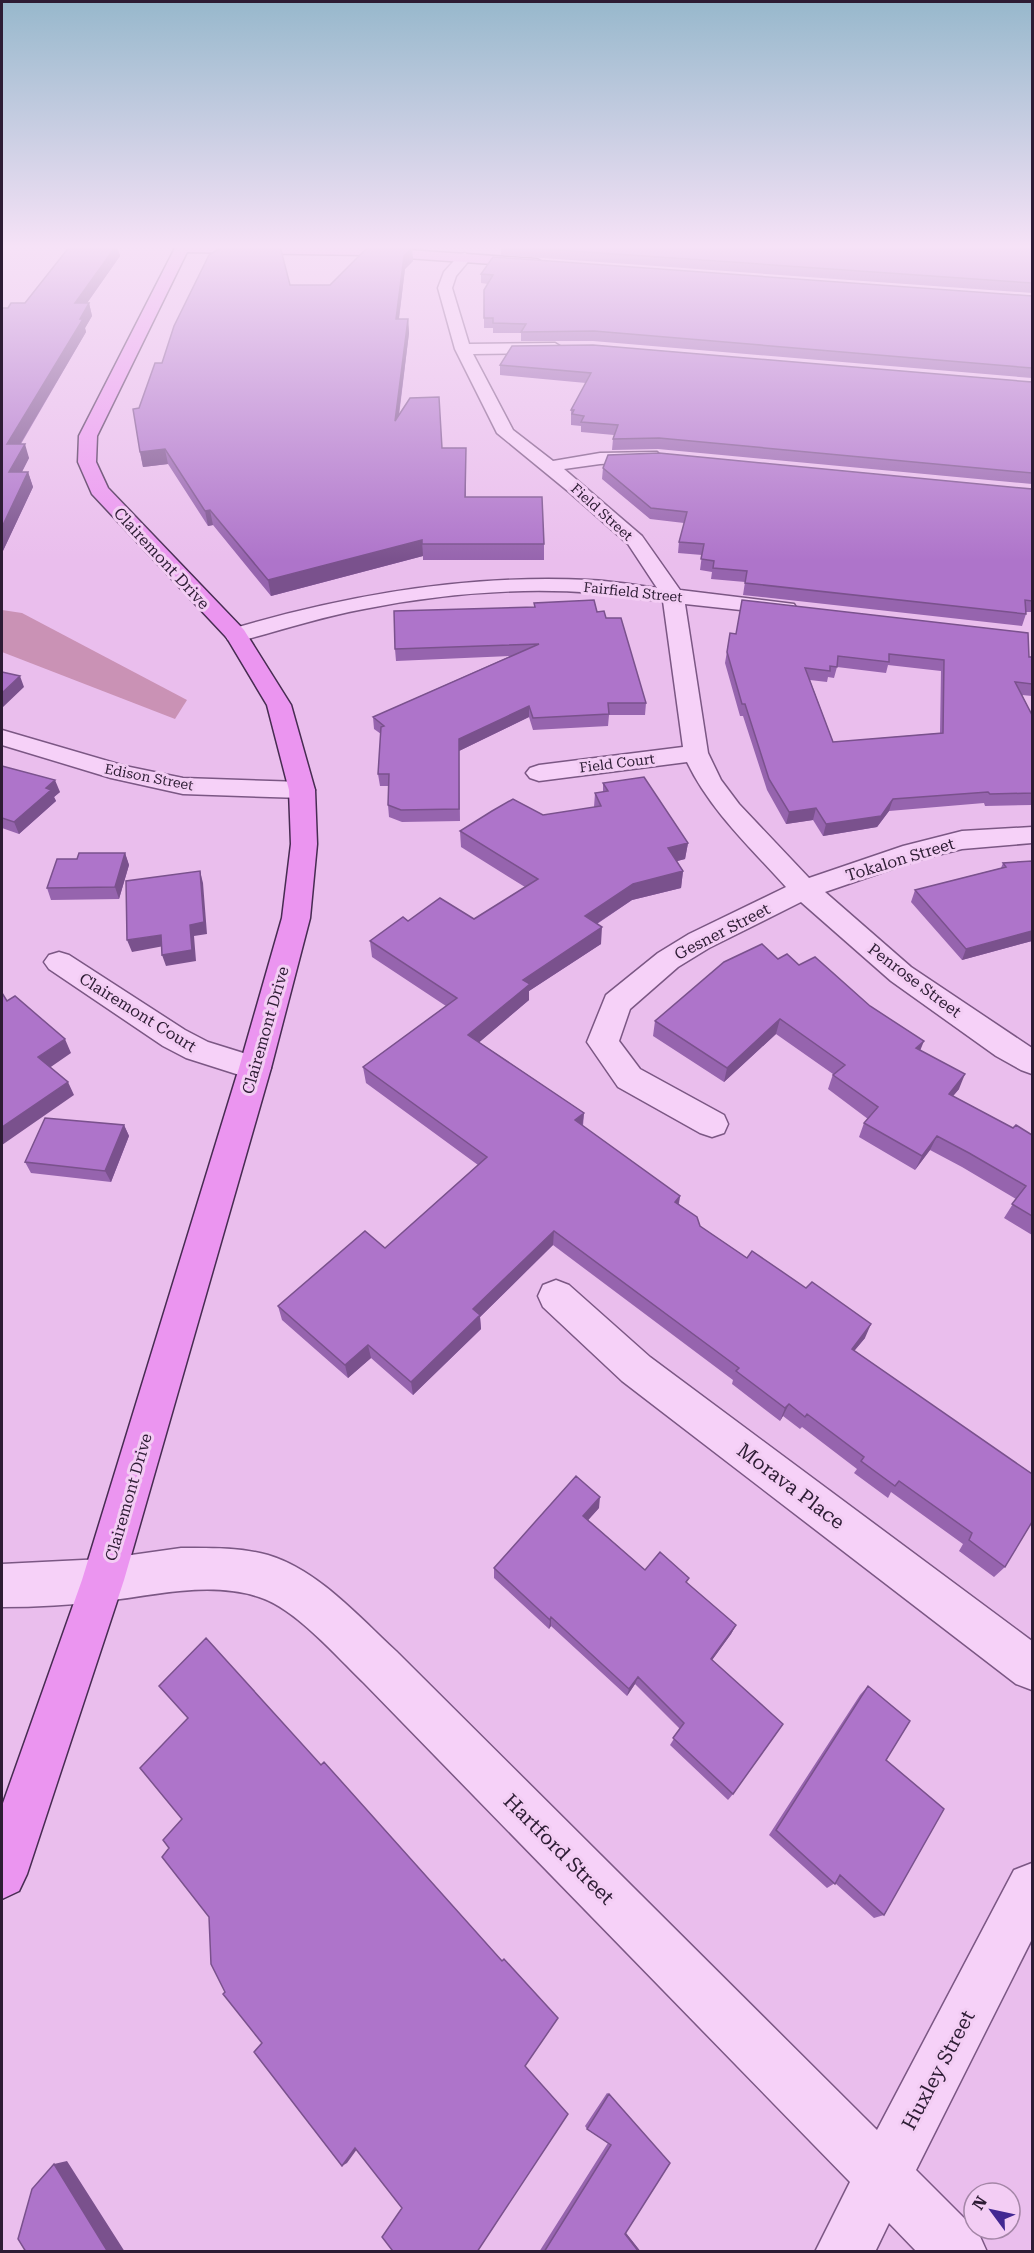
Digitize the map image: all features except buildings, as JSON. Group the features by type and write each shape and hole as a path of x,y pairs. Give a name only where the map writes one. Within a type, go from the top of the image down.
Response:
{"main road":[{"name":"Clairemont Drive","path":"2,1874 103,1580 255,1068 296,918 304,844 302,790 279,705 236,635 99,490 87,462 88,436 130,351"}],"street":[{"name":"Field Street","path":"464,351 506,433 550,467 635,540 673,596 696,753 709,781 730,810 804,889"},
{"path":"550,467 569,462 617,456 670,457"},
{"name":"Fairfield Street","path":"236,635 278,621 363,603 459,590 522,586 587,586 812,612"},
{"name":"Edison Street","path":"2,737 120,773 183,786 302,790"},
{"name":"Field Court","path":"539,773 696,753"},
{"name":"Tokalon Street","path":"804,889 913,852 962,840 1032,835"},
{"name":"Penrose Street","path":"804,889 902,974 1007,1048 1032,1062"},
{"name":"Gesner Street","path":"712,1124 629,1078 603,1042 617,1003 668,960 699,941 804,889"},
{"name":"Clairemont Court","path":"58,962 189,1046 255,1068"},
{"name":"Morava Place","path":"556,1296 636,1369 1032,1668"},
{"name":"Hartford Street","path":"2,1586 103,1580 181,1569 229,1569 268,1577 312,1602 958,2252"},
{"name":"Huxley Street","path":"844,2252 1032,1888"}],"shaded area":[{"path":"2,610 22,613 187,700 175,719 2,652"}]}
